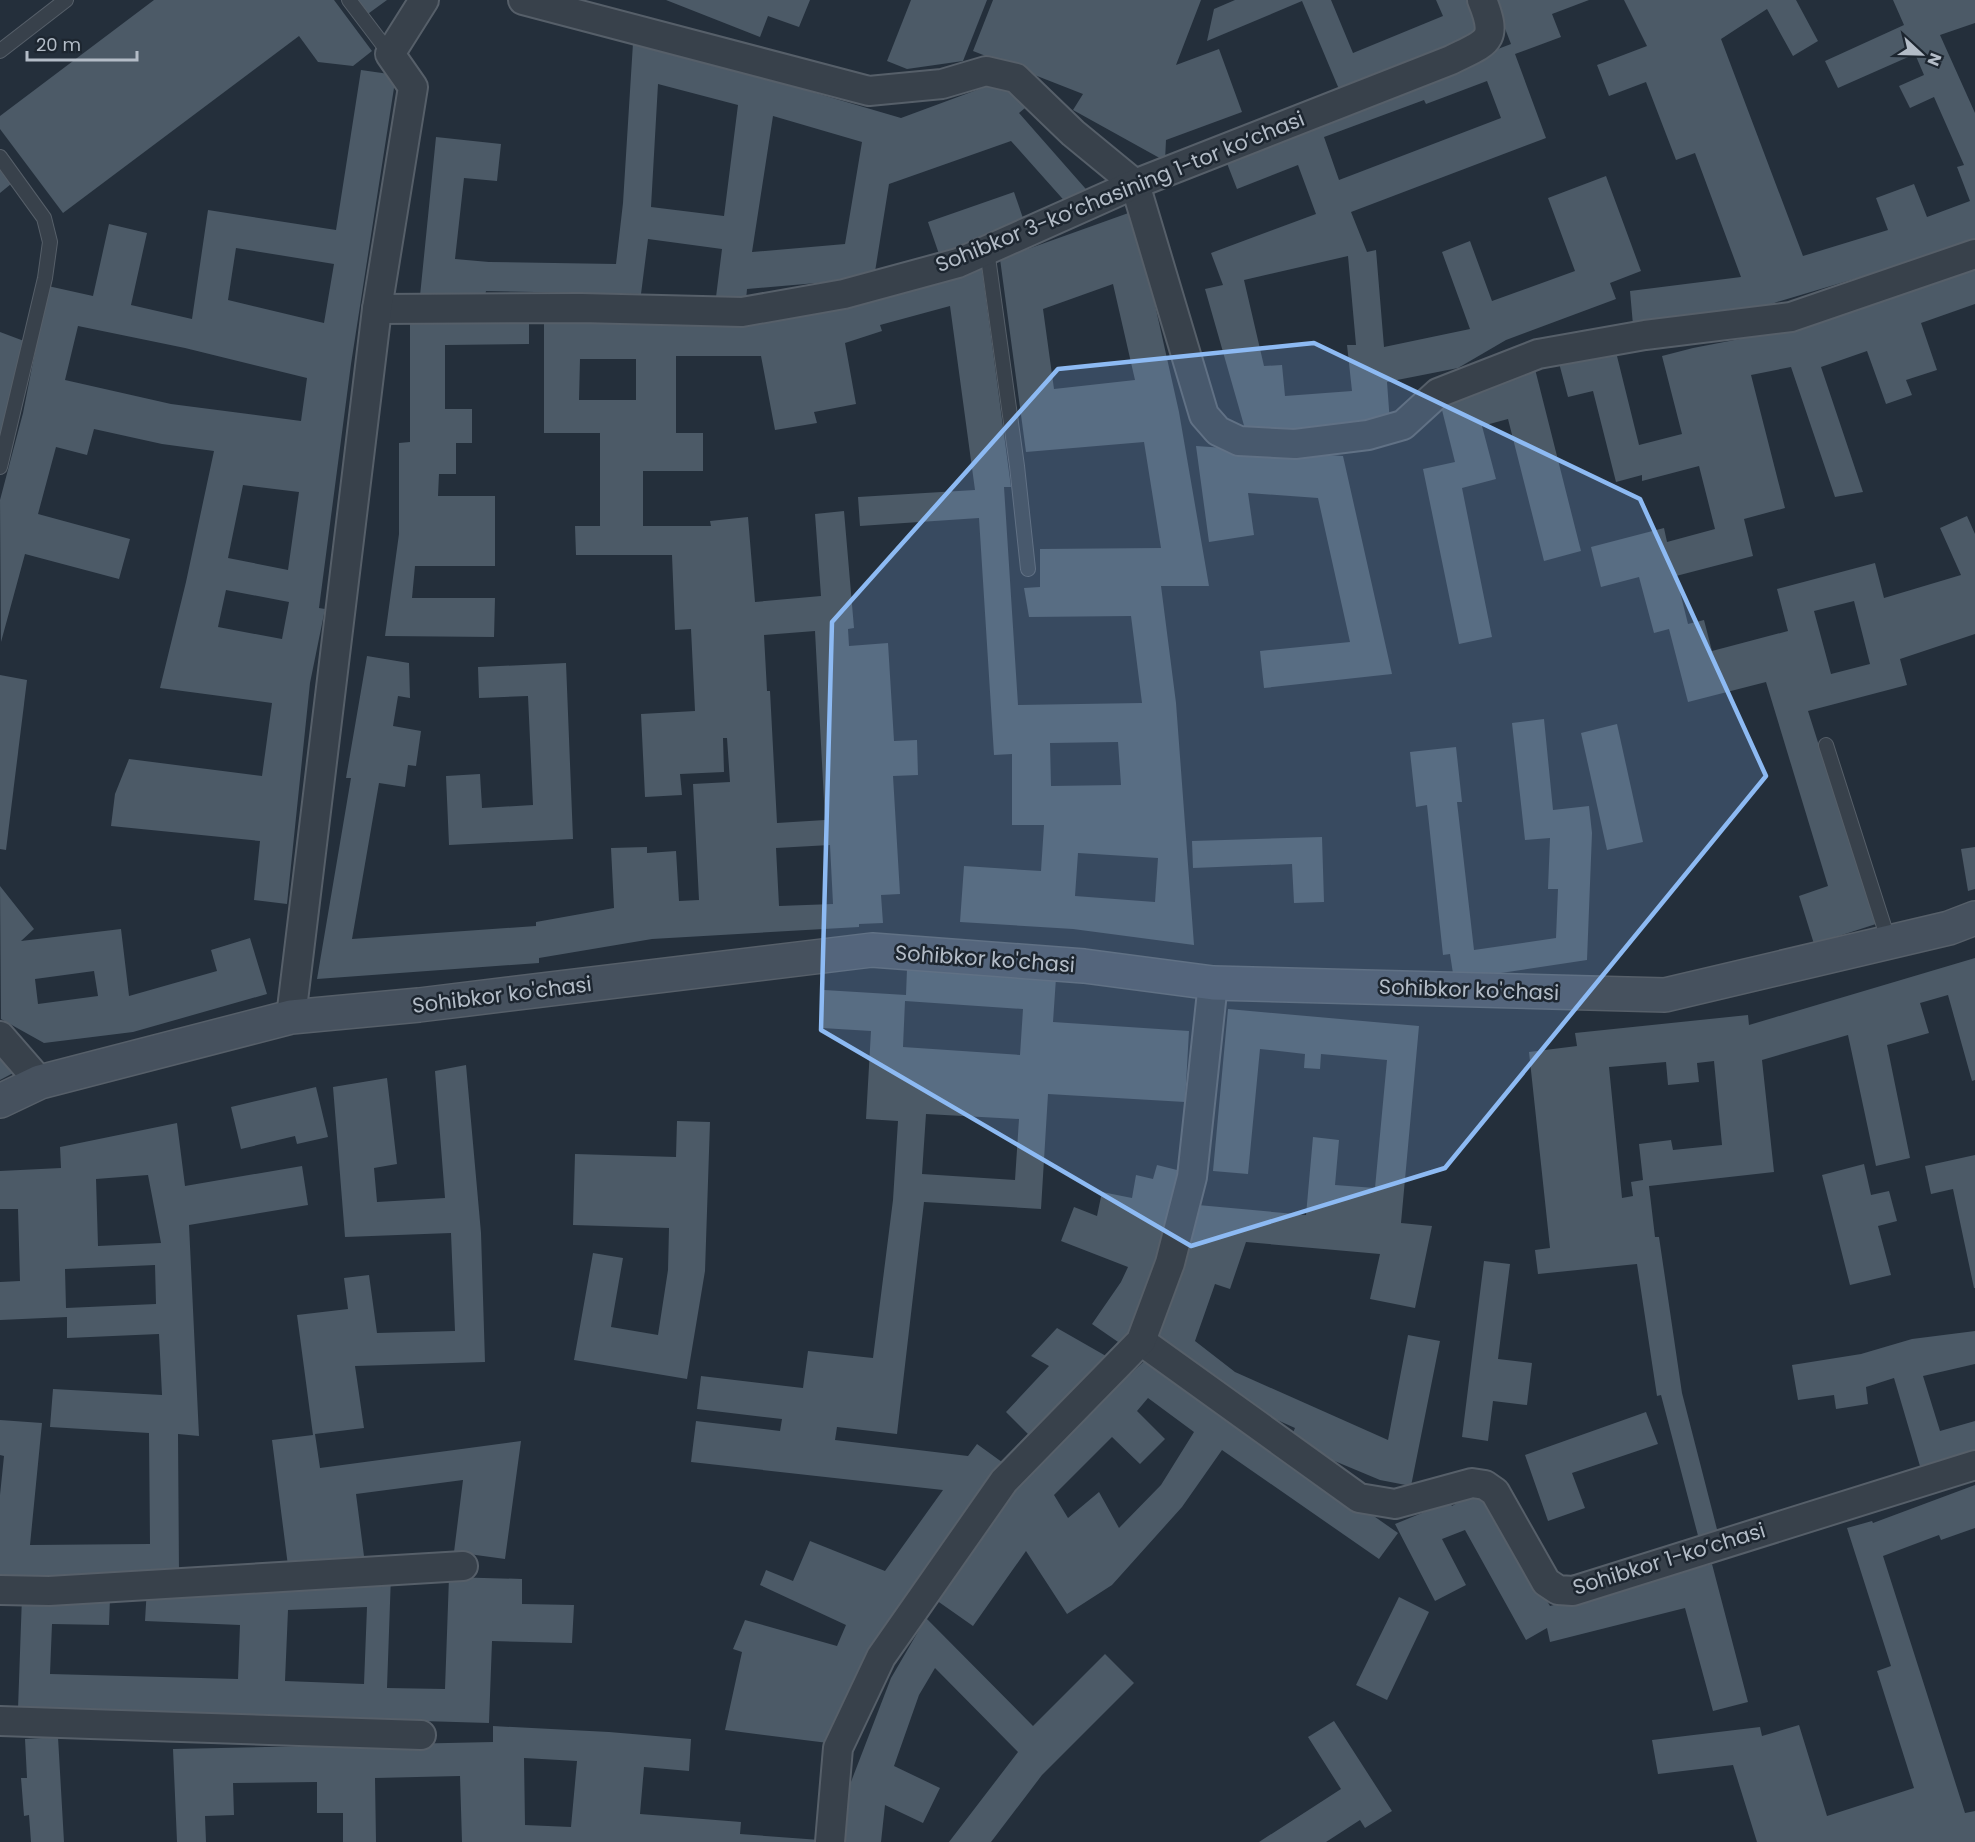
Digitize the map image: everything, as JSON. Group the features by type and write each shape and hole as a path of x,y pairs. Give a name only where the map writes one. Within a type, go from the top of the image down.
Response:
{"street":[{"path":"291,1017 377,309 413,87 390,54 424,0"},
{"path":"523,0 869,91 942,84 986,71 1016,78 1073,133 1136,184 1204,415 1218,431 1239,441 1294,444 1368,435 1403,425 1438,393 1538,354 1645,335 1791,317 1975,254"},
{"name":"Sohibkor 3-ko‘chasining 1-tor ko‘chasi","path":"377,309 581,308 742,312 844,294 958,263 1136,184 1451,60 1478,46 1489,37 1491,27 1482,0"},
{"name":"Sohibkor ko'chasi","path":"0,1101 40,1082 291,1017 419,1005 872,950 1084,966 1213,983 1665,995 1949,928 1975,918"},
{"path":"830,1842 838,1748 881,1657 1004,1481 1141,1341 1170,1263 1192,1177 1213,983"},
{"path":"0,1036 40,1082"},
{"name":"Sohibkor 1-koʼchasi","path":"1141,1341 1359,1498 1395,1504 1472,1483 1485,1485 1495,1492 1546,1582 1558,1590 1574,1592 1975,1465"},
{"path":"0,1590 49,1592 463,1566"},
{"path":"0,1721 421,1735"}],"lane":[{"path":"0,51 66,0"},
{"path":"349,0 390,54"},
{"path":"0,157 44,218 50,242 45,278 0,466"},
{"path":"987,250 1017,466 1028,569"},
{"path":"1826,745 1888,942"}],"highlighted area":[{"path":"1314,343 1640,499 1766,776 1445,1168 1191,1246 821,1030 832,622 1058,369"}],"building":[{"path":"154,0 334,0 372,51 353,66 318,62 299,36 63,213 0,129 0,116"},
{"path":"353,0 387,0 365,16"},
{"path":"666,0 810,0 799,27 768,16 760,37"},
{"path":"911,0 987,0 963,61 907,69 887,61"},
{"path":"993,0 1201,0 1176,65 1219,49 1242,112 1166,140 1165,161 1073,110 1083,94 973,51"},
{"path":"1235,0 1331,0 1353,53 1443,16 1436,0 1474,0 1488,32 1341,94 1302,1 1207,41 1214,9"},
{"path":"1494,0 1589,0 1552,14 1561,37 1515,54 1546,138 1351,212 1367,252 1376,250 1384,347 1470,329 1442,252 1470,241 1492,301 1575,271 1548,198 1606,176 1641,271 1610,283 1616,299 1506,340 1458,368 1387,382 1390,423 1247,436 1205,289 1223,285 1211,253 1316,214 1298,165 1237,189 1223,153 1511,44","holes":["1487,81 1501,118 1339,180 1324,137 1424,100 1426,104","1348,256 1356,345 1347,345 1352,391 1285,396 1282,365 1264,366 1244,280"]},
{"path":"1624,0 1796,0 1818,41 1793,56 1767,9 1721,39 1803,256 1888,230 1876,198 1914,184 1927,217 1970,201 1957,167 1964,165 1934,97 1910,108 1899,86 1924,75 1915,54 1838,88 1825,61 1904,25 1893,0 1975,0 1975,23 1940,35 1975,113 1975,243 1777,302 1754,311 1633,325 1630,291 1741,277 1695,153 1676,160 1646,82 1609,96 1597,65 1647,46"},
{"path":"633,43 901,118 1001,81 1025,108 1019,113 1092,196 1069,206 1011,141 889,184 874,278 747,289 746,301 716,297 722,249 648,239 641,294 486,291 484,300 420,296 436,137 501,144 497,181 464,178 455,259 489,262 616,264 623,203","holes":["658,84 738,105 724,216 651,207","773,116 862,142 845,244 752,252"]},
{"path":"361,70 396,75 351,364 319,608 325,609 310,683 287,904 254,900 260,841 111,826 115,794 129,759 262,776 272,703 160,688 186,582 214,451 162,444 94,429 87,455 56,447 38,514 130,539 119,579 25,554 1,642 0,500 23,413 48,286 93,296 109,224 147,233 131,305 192,319 208,210 336,230","holes":["236,248 334,264 324,323 228,300","78,326 185,348 307,378 301,421 171,404 65,380","243,485 299,492 288,570 228,558","226,590 289,602 282,639 218,627"]},
{"path":"0,170 11,184 0,193"},
{"path":"1014,192 1026,227 940,257 928,222"},
{"path":"1134,211 1179,412 1209,586 1161,586 1176,703 1194,945 1073,929 960,922 964,866 1041,871 1044,825 1012,825 1012,754 994,755 979,518 860,526 858,497 975,490 950,306 880,325 882,331 845,343 856,404 814,412 817,423 775,430 761,356 676,356 676,433 703,433 703,471 643,471 643,526 711,526 710,521 748,517 755,602 821,596 815,514 844,511 854,628 848,629 849,646 888,643 894,741 917,740 918,775 893,776 900,894 881,895 883,923 859,924 859,927 652,939 539,958 539,963 317,979 351,778 346,778 367,656 409,663 410,698 398,696 393,726 421,731 416,766 408,765 405,787 379,783 352,939 536,926 536,922 614,908 611,848 647,847 647,853 676,851 679,901 699,900 693,784 730,782 727,738 723,738 724,772 680,774 682,795 645,797 641,714 695,711 691,629 675,630 672,555 576,555 575,526 600,526 600,433 544,433 544,323 637,324 797,318 797,315 981,261 1011,487 1004,487 1018,705 1142,703 1131,616 1029,617 1024,588 1040,587 1040,549 1161,548 1144,442 1026,452 1000,259","holes":["1113,284 1135,380 1054,389 1043,309","580,359 636,359 636,400 579,400","815,631 825,820 777,823 770,691 767,691 764,635","1118,742 1121,785 1051,786 1050,743","830,845 833,904 779,906 776,848","1078,853 1158,858 1155,902 1075,896"]},
{"path":"1975,262 1975,304 1921,323 1937,370 1906,380 1912,395 1886,404 1867,351 1821,367 1863,492 1835,497 1791,367 1751,375 1785,508 1744,519 1753,556 1676,576 1688,624 1704,620 1712,651 1788,631 1777,589 1875,563 1884,598 1961,575 1940,528 1967,516 1975,534 1975,634 1900,659 1907,685 1808,711 1876,924 1814,944 1799,896 1828,886 1766,682 1688,702 1669,629 1654,633 1639,577 1601,587 1591,547 1664,528 1667,542 1715,529 1699,466 1642,481 1642,475 1616,482 1593,391 1568,397 1559,363 1615,348 1639,445 1682,434 1662,356 1807,326","holes":["1854,601 1870,664 1831,674 1814,611"]},
{"path":"410,324 529,324 529,344 445,345 445,409 472,409 472,443 456,443 456,474 439,474 438,496 495,496 495,566 415,566 412,598 495,598 494,637 385,636 399,534 399,443 410,442"},
{"path":"0,332 24,341 0,453"},
{"path":"1535,369 1581,551 1544,561 1508,419 1482,426 1496,479 1462,488 1492,637 1459,644 1423,469 1455,462 1441,406"},
{"path":"1196,446 1343,456 1392,674 1264,688 1260,651 1350,642 1318,498 1248,493 1254,535 1209,542"},
{"path":"566,663 573,839 449,845 446,776 480,774 482,808 533,805 528,696 479,698 478,667"},
{"path":"0,675 27,680 6,850 0,849"},
{"path":"1544,719 1553,810 1589,806 1592,833 1587,960 1454,980 1450,954 1443,955 1427,805 1416,807 1410,752 1456,747 1462,802 1457,802 1474,950 1556,938 1558,889 1548,889 1550,838 1525,840 1512,723"},
{"path":"1617,724 1643,842 1607,850 1581,733"},
{"path":"1322,837 1324,902 1294,903 1292,864 1193,868 1192,841"},
{"path":"1975,847 1975,889 1968,891 1961,849"},
{"path":"0,886 34,929 21,941 121,929 129,996 217,971 211,950 250,938 267,994 133,1032 44,1043 1,1019","holes":["94,971 98,996 38,1004 35,979"]},
{"path":"1975,958 1975,1080 1972,1081 1948,995 1920,1003 1929,1033 1887,1045 1910,1158 1876,1166 1848,1035 1762,1060 1774,1172 1649,1186 1655,1237 1659,1237 1682,1393 1720,1541 1701,1547 1661,1395 1657,1396 1637,1264 1538,1274 1535,1250 1550,1248 1529,1052 1577,1046 1575,1033 1748,1015 1749,1025","holes":["1714,1061 1722,1145 1673,1150 1671,1140 1639,1144 1643,1180 1631,1182 1633,1196 1622,1198 1609,1067 1666,1062 1668,1085 1699,1082 1697,1063"]},
{"path":"907,969 1056,978 1053,1022 1189,1031 1185,1102 1048,1094 1041,1209 924,1202 897,1434 837,1427 835,1440 968,1456 977,1444 1006,1465 828,1743 725,1730 742,1652 733,1649 745,1620 837,1646 846,1625 760,1585 766,1570 793,1581 810,1541 885,1571 943,1490 691,1462 696,1421 780,1431 782,1419 697,1409 701,1376 803,1388 808,1351 873,1358 893,1200 898,1121 866,1119 871,1031 822,1028 824,990 906,995","holes":["905,1001 1023,1009 1020,1055 903,1047","926,1114 1019,1119 1015,1180 922,1174"]},
{"path":"1228,1009 1419,1026 1401,1223 1432,1226 1415,1308 1370,1299 1380,1254 1246,1242 1230,1289 1215,1284 1195,1341 1235,1372 1388,1440 1408,1335 1440,1341 1411,1486 1380,1480 1289,1442 1295,1428 1233,1400 1157,1342 1180,1272 1198,1205 1306,1215 1313,1137 1339,1140 1335,1185 1375,1188 1387,1060 1321,1054 1320,1069 1304,1068 1305,1054 1260,1049 1248,1174 1213,1171"},
{"path":"0,1056 15,1072 0,1080"},
{"path":"466,1065 481,1233 485,1362 355,1366 364,1428 315,1434 320,1468 521,1441 505,1559 454,1552 463,1480 356,1494 364,1556 288,1566 272,1440 313,1435 297,1315 348,1309 344,1278 369,1275 377,1333 455,1331 451,1233 345,1237 333,1087 387,1078 397,1164 374,1168 377,1202 445,1198 435,1071"},
{"path":"316,1087 328,1137 297,1144 295,1136 241,1149 231,1107"},
{"path":"677,1121 710,1122 705,1271 687,1379 574,1360 593,1253 623,1258 611,1327 658,1335 668,1270 669,1228 573,1225 575,1154 676,1157"},
{"path":"177,1123 185,1186 302,1166 308,1205 189,1225 199,1436 178,1434 179,1574 0,1582 0,1495 4,1456 0,1455 0,1420 42,1423 30,1545 150,1544 149,1433 50,1427 53,1389 162,1395 159,1334 67,1338 67,1317 0,1320 0,1282 20,1281 18,1209 0,1209 0,1171 61,1168 60,1147","holes":["148,1175 161,1243 98,1246 96,1179","155,1265 156,1304 66,1308 65,1269"]},
{"path":"1975,1155 1974,1288 1953,1189 1931,1194 1925,1166"},
{"path":"1864,1164 1871,1195 1889,1191 1897,1221 1878,1226 1891,1275 1850,1285 1822,1175"},
{"path":"1157,1165 1185,1172 1150,1302 1121,1344 1092,1324 1121,1282 1128,1267 1061,1241 1074,1207 1097,1216 1102,1192 1132,1198 1136,1175 1153,1179"},
{"path":"1484,1261 1510,1264 1498,1359 1532,1363 1527,1405 1493,1401 1488,1441 1462,1437"},
{"path":"1057,1328 1106,1356 1030,1436 1006,1412 1049,1366 1031,1356"},
{"path":"1975,1331 1975,1364 1923,1376 1940,1431 1975,1421 1975,1457 1922,1473 1894,1378 1866,1387 1868,1404 1836,1409 1834,1395 1798,1400 1792,1365 1861,1354 1912,1339"},
{"path":"1150,1356 1398,1533 1379,1559 1222,1450 1182,1507 1112,1585 1067,1614 1026,1551 973,1626 936,1600 1000,1508 1037,1465 1088,1413","holes":["1148,1398 1194,1432 1161,1485 1119,1528 1099,1492 1068,1518 1054,1495 1112,1437 1140,1464 1165,1439 1137,1411"]},
{"path":"1646,1412 1658,1444 1572,1473 1585,1508 1548,1521 1525,1455"},
{"path":"1975,1485 1975,1528 1941,1540 1939,1535 1883,1556 1965,1813 1975,1811 1975,1842 1757,1842 1733,1765 1658,1774 1652,1740 1760,1727 1762,1736 1799,1725 1827,1816 1914,1788 1877,1671 1891,1666 1847,1528 1872,1521 1873,1523"},
{"path":"1483,1488 1550,1606 1712,1564 1748,1702 1713,1711 1685,1608 1550,1642 1547,1628 1526,1640 1465,1530 1442,1539 1466,1585 1435,1601 1395,1524 1449,1502 1452,1506"},
{"path":"391,1575 387,1688 445,1689 449,1577 522,1579 522,1604 574,1605 572,1643 492,1641 489,1723 18,1709 22,1596 110,1598 109,1625 52,1624 50,1674 238,1679 240,1625 145,1621 147,1587","holes":["367,1607 364,1684 285,1681 288,1610"]},
{"path":"1399,1597 1429,1612 1387,1700 1356,1685"},
{"path":"926,1618 1033,1726 1105,1654 1134,1683 1042,1775 991,1842 949,1842 1018,1752 935,1668 919,1695 894,1766 940,1788 923,1823 885,1805 881,1842 844,1842 849,1787 891,1678"},
{"path":"1334,1721 1392,1811 1365,1828 1360,1820 1326,1842 1259,1842 1341,1789 1308,1737"},
{"path":"493,1726 691,1739 689,1771 644,1767 640,1814 741,1822 740,1834 820,1840 820,1842 462,1842 460,1776 375,1778 376,1842 343,1842 343,1813 317,1813 317,1782 233,1783 234,1815 205,1816 206,1842 177,1842 173,1749 493,1742","holes":["524,1758 577,1761 571,1827 525,1825"]},
{"path":"58,1737 64,1842 31,1842 29,1815 24,1816 21,1778 27,1778 25,1739"}]}
